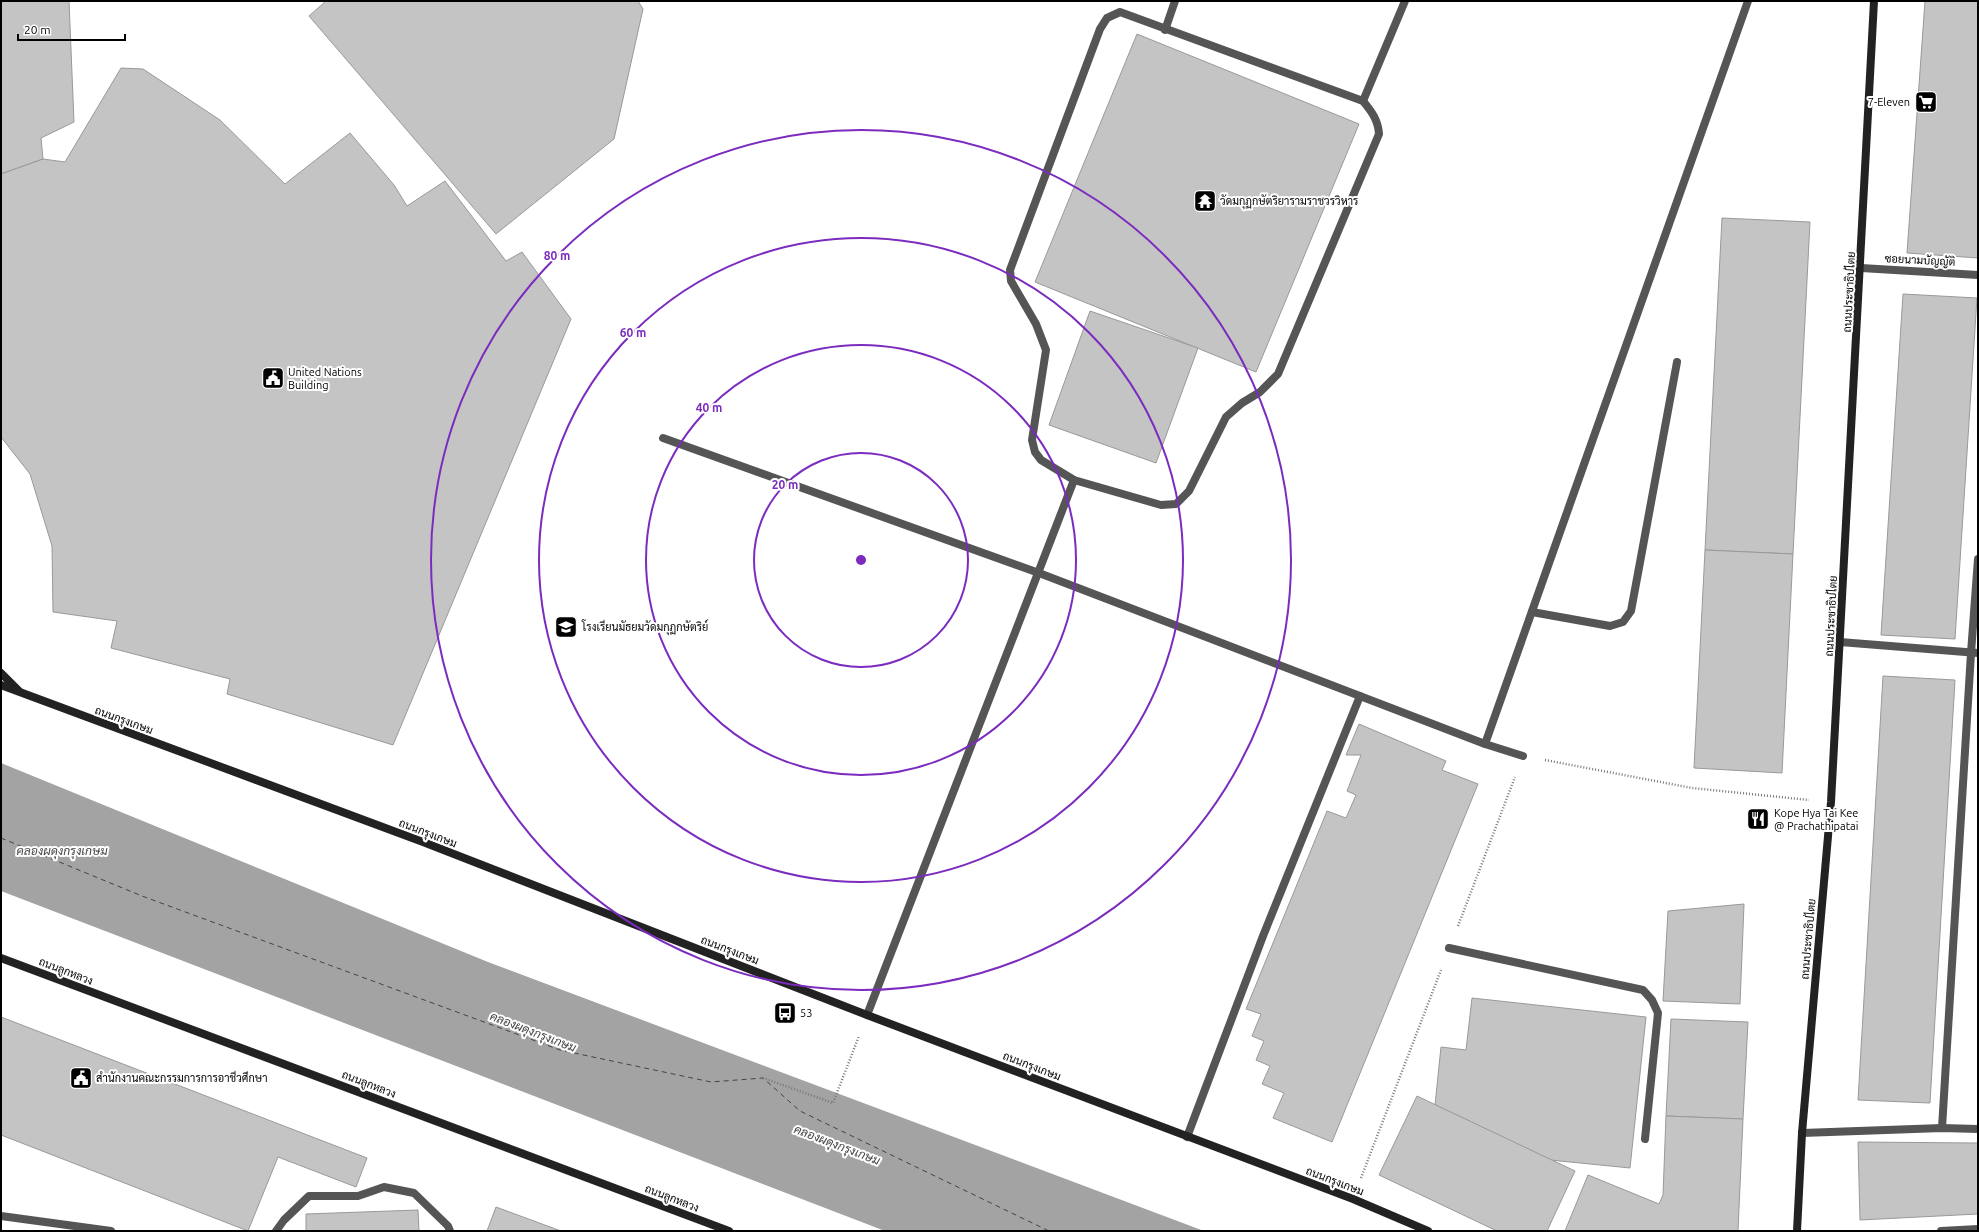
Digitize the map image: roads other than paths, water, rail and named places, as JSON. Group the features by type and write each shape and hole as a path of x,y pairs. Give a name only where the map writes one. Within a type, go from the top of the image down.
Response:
{"main road":[{"name":"ถนนประชาธิปไตย","path":"1797,1231 1802,1133 1831,802 1861,268 1874,1"},
{"name":"ถนนกรุงเกษม","path":"1,673 22,694"},
{"name":"ถนนกรุงเกษม","path":"1,685 423,842 867,1015 1353,1200 1428,1231"},
{"name":"ถนนลูกหลวง","path":"1,958 729,1231"}],"street":[{"path":"1164,30 1175,1"},
{"path":"1363,101 1406,1"},
{"path":"1485,744 1748,1"},
{"path":"1120,12 1164,30 1363,101 1373,112 1378,123 1379,134 1278,374 1260,392 1242,403 1226,417 1189,491 1176,504 1161,505 1074,480 1041,460 1035,452 1032,440 1046,350 1036,324 1011,281 1010,270 1100,29 1107,18 1120,12"},
{"name":"ซอยนามบัญญัติ","path":"1861,268 1978,275"},
{"path":"1532,612 1610,626 1623,622 1630,611 1677,362"},
{"path":"663,438 1039,573 1485,744 1523,756"},
{"path":"867,1015 1074,480"},
{"path":"1942,1128 1974,653 1978,559"},
{"path":"1840,642 1974,653"},
{"path":"1187,1136 1263,936 1360,696"},
{"path":"1449,948 1643,990 1652,1000 1658,1013 1645,1139"},
{"path":"1802,1133 1942,1128 1978,1129"},
{"path":"276,1231 284,1220 309,1196 358,1196 384,1187 414,1193 448,1226 450,1231"},
{"path":"1,1216 111,1231"},
{"path":"1941,1231 1978,1229"}],"water":[{"name":"คลองผดุงกรุงเกษม","path":"1,763 488,962 1204,1231 885,1231 1,891"}],"place":[{"name":"7-Eleven","path":"1926,102"},
{"name":"วัดมกุฏกษัตริยารามราชวรวิหาร","path":"1205,201"},
{"name":"United Nations Building","path":"273,378"},
{"name":"โรงเรียนมัธยมวัดมกุฏกษัตริย์","path":"566,627"},
{"name":"Kope Hya Tai Kee @ Prachathipatai","path":"1758,819"},
{"name":"53","path":"785,1013"},
{"name":"สำนักงานคณะกรรมการการอาชีวศึกษา","path":"81,1078"}]}
